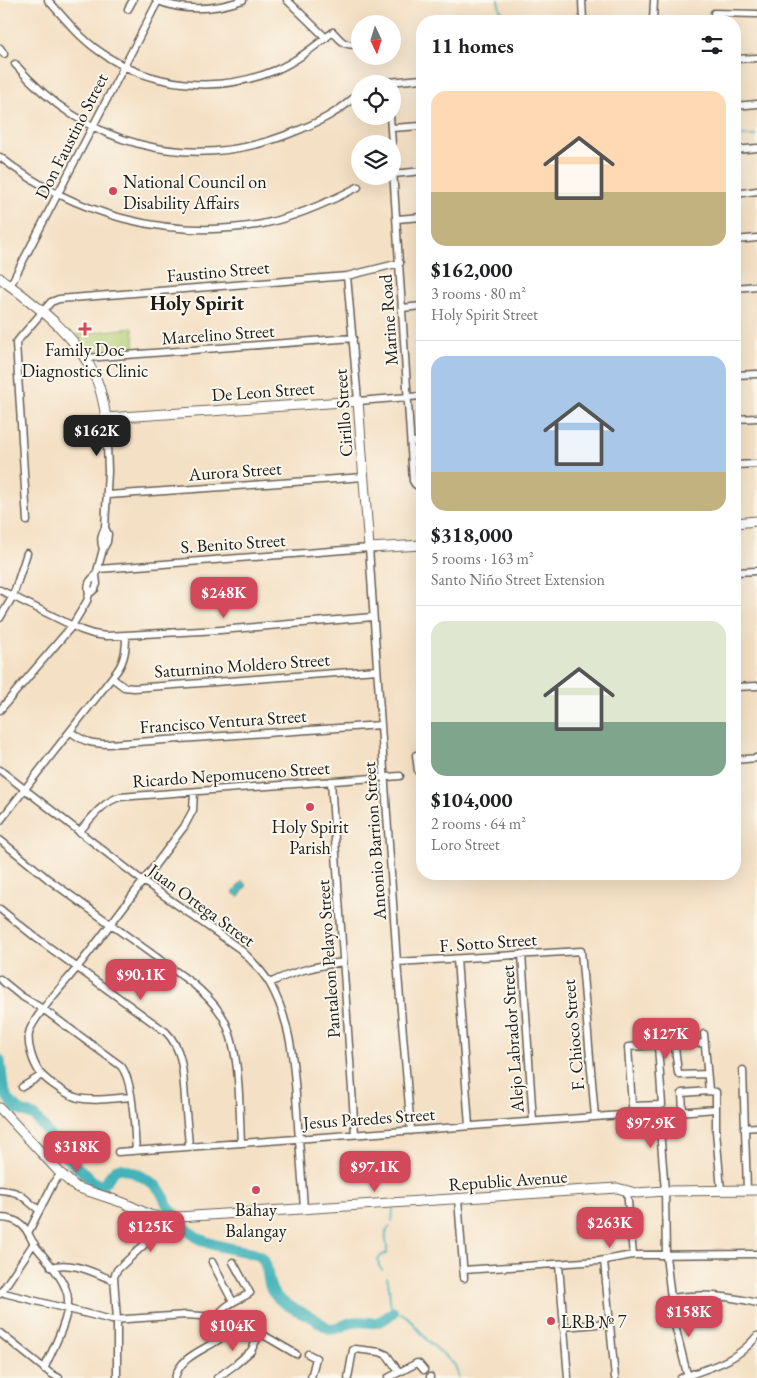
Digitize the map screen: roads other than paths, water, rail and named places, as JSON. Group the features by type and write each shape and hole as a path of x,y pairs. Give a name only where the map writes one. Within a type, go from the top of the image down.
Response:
{"main road":[{"path":"0,278 43,311 69,336 86,358 102,397 106,418"},
{"name":"De Leon Street","path":"106,418 358,401"},
{"name":"Cirillo Street","path":"358,401 369,548"},
{"path":"741,522 757,521"},
{"path":"369,548 416,544"},
{"path":"0,1108 76,1188 124,1203 155,1217"},
{"name":"Republic Avenue","path":"155,1217 170,1218 304,1210 617,1188 636,1193 757,1190"}],"street":[{"path":"48,0 77,33 99,52 142,74 161,80 181,83 220,84 259,76 296,60 333,32 343,43 351,45"},
{"path":"128,9 133,0"},
{"path":"157,1 175,6 209,8 226,6 243,0"},
{"path":"287,0 326,38"},
{"path":"582,0 583,15"},
{"path":"653,15 654,0"},
{"name":"Don Faustino Street","path":"10,286 157,1"},
{"path":"714,13 757,14"},
{"path":"741,59 757,58"},
{"path":"15,64 49,99 70,114 93,127 127,141 163,149 199,152 236,149 272,140 307,127 338,110 351,100"},
{"path":"401,81 416,80"},
{"path":"741,105 757,104"},
{"path":"391,125 391,135"},
{"path":"391,128 416,126"},
{"path":"741,149 757,148"},
{"path":"0,157 35,182 89,208 122,219 156,226 191,229 262,224 327,203 358,187"},
{"path":"401,174 416,172"},
{"name":"Marine Road","path":"395,185 413,481 416,485"},
{"path":"741,193 757,191"},
{"path":"397,219 416,217"},
{"path":"741,239 757,238"},
{"name":"Faustino Street","path":"27,521 16,348 18,340 51,302 59,299 347,276 400,264"},
{"name":"Cirillo Street","path":"347,276 358,401"},
{"path":"741,287 757,286"},
{"path":"402,308 416,307"},
{"name":"Marcelino Street","path":"86,358 353,338"},
{"path":"741,375 757,374"},
{"name":"De Leon Street","path":"358,401 416,396"},
{"path":"0,710 72,626 89,594 95,589 103,548 101,542 102,533 105,528 108,495 106,418"},
{"path":"741,419 757,418"},
{"path":"411,442 416,442"},
{"path":"741,465 757,464"},
{"name":"Aurora Street","path":"108,495 364,477"},
{"name":"S. Benito Street","path":"98,572 369,548"},
{"name":"Antonio Barrion Street","path":"369,548 397,962 411,1130"},
{"path":"0,618 13,596 27,553"},
{"path":"741,572 757,571"},
{"path":"0,590 72,626 93,634 126,635 220,630 373,617"},
{"path":"0,820 112,678 123,660 126,635"},
{"name":"Saturnino Moldero Street","path":"112,678 124,687 134,688 377,670"},
{"path":"741,687 757,686"},
{"name":"Francisco Ventura Street","path":"71,732 86,742 109,744 381,725"},
{"path":"741,759 757,758"},
{"name":"Juan Ortega Street","path":"0,770 143,881 240,949 270,984 285,1018 292,1049 304,1210"},
{"name":"Ricardo Nepomuceno Street","path":"79,832 100,808 113,799 400,776"},
{"name":"Pantaleon Pelayo Street","path":"331,781 355,1134"},
{"path":"131,1097 78,1098 58,1088 42,1075 34,1061 30,1048 29,1034 43,1009 190,818 195,802 194,792"},
{"path":"0,840 48,879 192,983 210,1000 222,1015 233,1047 238,1080 241,1143"},
{"path":"0,909 76,968 172,1038 177,1046 182,1064 189,1146"},
{"name":"F. Sotto Street","path":"397,962 581,951"},
{"name":"F. Chioco Street","path":"581,951 595,1117"},
{"name":"Alejo Labrador Street","path":"522,954 533,1122"},
{"path":"457,958 469,1126"},
{"path":"270,984 283,976 297,971 342,962"},
{"path":"0,979 21,996 43,1009 121,1066 125,1071 131,1097 136,1150"},
{"path":"704,1034 709,1092"},
{"path":"704,1043 679,1044 675,1047 678,1073 680,1075 707,1074"},
{"path":"658,1046 662,1105 658,1105 632,1106 628,1047 658,1046"},
{"path":"743,1070 747,1190"},
{"path":"22,1087 42,1075"},
{"path":"683,1112 682,1093 716,1092 716,1132 721,1190"},
{"path":"658,1105 665,1191 666,1256 671,1298 669,1301 686,1377 725,1362 745,1349 757,1336"},
{"path":"679,1134 677,1112 716,1109"},
{"name":"Jesus Paredes Street","path":"118,1152 622,1115"},
{"path":"744,1128 757,1127"},
{"path":"28,1233 54,1182 61,1174"},
{"path":"0,1190 21,1194 39,1210"},
{"path":"627,1192 633,1255"},
{"path":"458,1199 464,1278"},
{"path":"117,1378 115,1273 146,1243 150,1237 155,1217"},
{"path":"0,1218 13,1220 22,1225 66,1288 68,1308 44,1369"},
{"path":"34,1244 0,1293 117,1320 186,1316 217,1317 260,1333 296,1354"},
{"path":"463,1270 559,1265 604,1261 633,1255 757,1254"},
{"path":"604,1261 615,1378"},
{"path":"212,1262 233,1302"},
{"path":"217,1317 233,1302 250,1292 233,1262"},
{"path":"51,1267 59,1265 74,1267 114,1280"},
{"path":"559,1265 568,1378"},
{"path":"671,1298 713,1295 757,1303"},
{"path":"564,1327 610,1323"},
{"path":"175,1378 180,1367 193,1354 217,1340 235,1324"},
{"path":"0,1333 56,1377"},
{"path":"217,1378 251,1351 260,1333"},
{"path":"348,1378 353,1350 357,1348 387,1355 397,1375"},
{"path":"308,1354 316,1358 311,1378"},
{"path":"388,1378 417,1363 424,1370"}],"water":[{"path":"242,881 247,885 239,897 233,893"}],"waterway":[{"path":"339,0 352,0"},
{"path":"498,0 504,15"},
{"path":"741,136 757,136"},
{"path":"0,1060 3,1087 10,1101 17,1109 34,1116 63,1154 95,1183 101,1185 117,1169 126,1170 144,1178 155,1185 173,1214 189,1231 205,1242 260,1256 266,1264 270,1286 275,1295 284,1303 331,1329 356,1322 376,1323 393,1312"},
{"path":"392,1221 393,1209"},
{"path":"382,1270 378,1259 387,1253 386,1232 390,1226"},
{"path":"387,1278 393,1312 403,1314 409,1318 428,1341 455,1365 458,1378"}],"place":[{"name":"National Council on Disability Affairs","path":"113,191"},
{"name":"Family Doc Diagnostics Clinic","path":"85,329"},
{"name":"Holy Spirit Parish","path":"310,807"},
{"name":"Bahay Balangay","path":"256,1190"},
{"name":"LRB № 7","path":"551,1321"}],"district":[{"name":"Holy Spirit","path":"197,303"}]}
